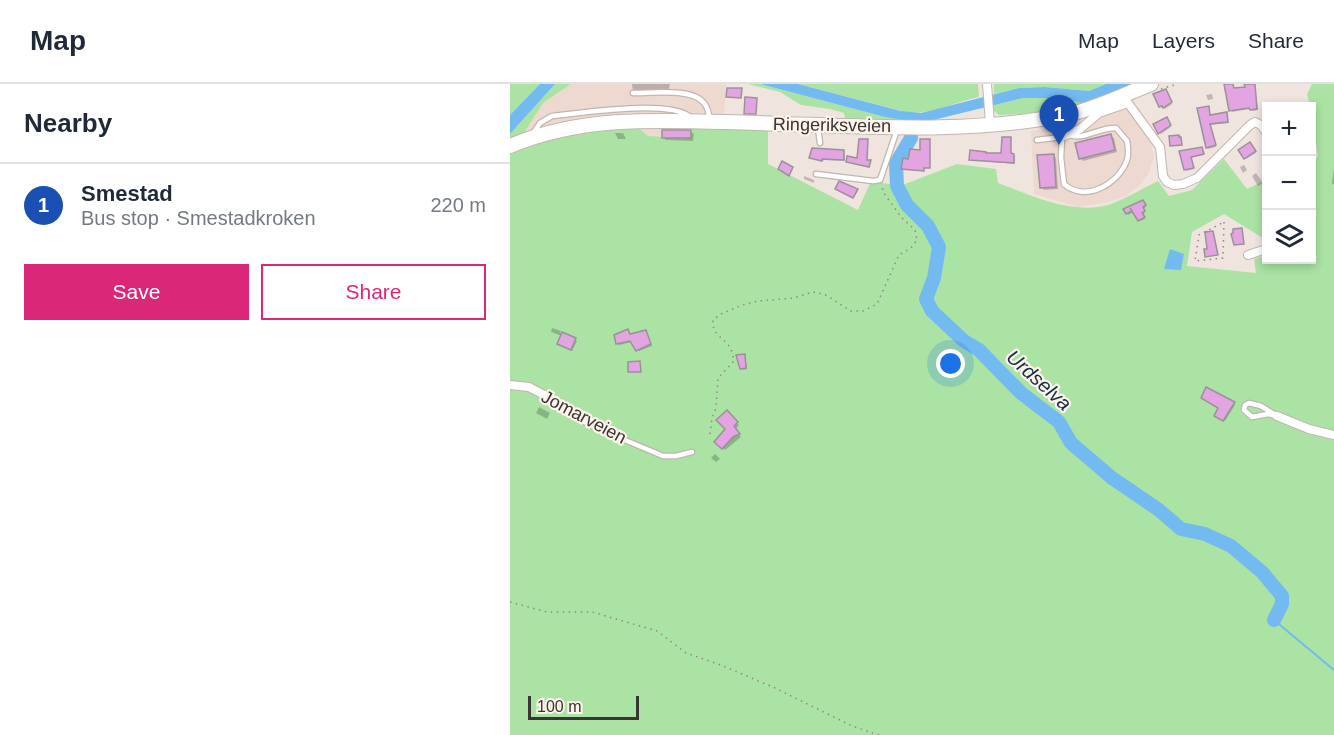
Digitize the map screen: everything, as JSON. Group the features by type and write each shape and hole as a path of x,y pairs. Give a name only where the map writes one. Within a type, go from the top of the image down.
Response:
{"main road":[{"name":"Ringeriksveien","path":"510,146 530,138 566,129 631,121 898,127 989,118 1059,116 1083,111 1151,84"}],"street":[{"path":"987,86 989,118"},
{"path":"1059,116 1066,136 1099,113 1128,103 1160,147 1163,176 1167,182 1174,185 1197,178 1250,125 1255,123 1262,126"},
{"path":"1248,255 1262,250"},
{"name":"Jomarveien","path":"510,385 529,387 565,406"},
{"path":"1277,416 1309,429 1334,435"}],"lane":[{"path":"633,93 675,92 697,97 706,106 710,122"},
{"path":"818,125 820,143"},
{"path":"816,174 880,180 898,127"},
{"path":"1037,140 1066,136 1080,136 1106,128 1116,128 1127,141 1127,159 1124,167 1109,183 1093,191 1078,191 1069,188 1064,184 1062,175 1066,136"},
{"path":"1249,403 1255,404 1277,416 1268,414 1252,417 1245,413 1244,407 1249,403"},
{"name":"Jomarveien","path":"565,406 577,418 594,427 663,456 692,452"}],"path":[{"path":"710,434 716,408 718,378 734,362 731,347 718,337 713,329 713,320 721,314 758,300 794,298 813,291 824,294 851,311 862,311 877,304 899,255 911,248 917,240 915,230 883,192 880,180"},
{"path":"1224,222 1223,258 1195,261 1199,235 1224,222"},
{"path":"510,602 547,612 592,612 657,631 686,653 721,665 775,688 852,726 879,735"}],"shaded area":[{"path":"571,84 726,84 724,118 593,120 552,125 524,133 543,103"},
{"path":"1127,109 1150,139 1154,156 1149,173 1140,185 1126,196 1108,202 1078,207 1034,194 1031,131 1057,128 1066,133 1079,134 1100,117"},
{"path":"633,127 692,127 691,138 648,136"}],"green space":[{"path":"510,84 540,84 510,115"},
{"path":"555,84 571,84 543,103 524,133 510,140 510,134"},
{"path":"748,84 760,84 885,117 915,121 878,122 845,119 844,113 801,105 780,92"},
{"path":"798,84 978,84 979,97 937,109 910,113"},
{"path":"994,84 1106,84 1089,91 1045,87 1019,88 994,94"},
{"path":"1312,84 1334,84 1334,735 510,735 510,152 524,145 583,131 597,132 632,127 638,128 648,136 691,138 692,127 768,131 768,164 858,210 871,181 900,186 957,164 996,169 998,183 1054,203 1083,208 1111,204 1158,181 1169,196 1192,190 1224,159 1247,189 1262,182 1262,238 1224,214 1192,232 1187,266 1256,273 1254,259 1262,256 1262,264 1316,264 1316,158 1318,157 1316,102 1309,102 1307,94"},
{"path":"1046,97 1085,104 1021,114 999,115 994,111 994,105 1023,98"}],"water":[{"path":"540,84 555,84 510,134 510,115"},
{"path":"760,84 798,84 901,111 921,113 1019,88 1045,87 1089,91 1106,84 1141,84 1085,104 1046,98 1023,98 921,123 885,117"},
{"path":"1170,249 1184,254 1181,270 1164,269"}],"building":[{"path":"1224,84 1233,84 1234,88 1245,87 1244,84 1255,84 1257,109 1229,111"},
{"path":"727,88 742,88 741,98 726,97"},
{"path":"1166,89 1172,102 1163,108 1159,107 1153,94"},
{"path":"745,97 757,98 756,114 744,114"},
{"path":"1209,106 1210,115 1227,112 1228,122 1210,124 1216,145 1206,148 1197,108"},
{"path":"1167,117 1171,125 1158,134 1153,124"},
{"path":"662,130 691,130 691,138 662,138"},
{"path":"1111,134 1115,150 1079,159 1075,143"},
{"path":"1179,135 1182,145 1170,146 1169,136"},
{"path":"1002,137 1011,137 1011,153 1014,154 1014,163 969,160 970,150 1001,153"},
{"path":"859,139 868,139 867,160 871,160 869,167 846,162 847,156 857,158"},
{"path":"920,139 930,139 930,168 924,168 924,171 901,169 903,158 908,159 910,149 920,150"},
{"path":"1250,142 1256,151 1244,159 1238,150"},
{"path":"1202,147 1204,154 1191,157 1194,168 1184,170 1179,151"},
{"path":"812,148 844,150 844,160 822,159 822,161 809,158"},
{"path":"1054,154 1056,187 1040,188 1037,155"},
{"path":"782,161 793,167 789,176 778,169"},
{"path":"839,181 858,189 853,198 835,189"},
{"path":"1143,200 1146,205 1142,213 1145,217 1138,221 1132,211 1126,214 1123,209"},
{"path":"1242,228 1244,244 1234,245 1231,234 1233,229"},
{"path":"1213,231 1218,255 1205,257 1204,249 1207,249 1205,232"},
{"path":"628,329 630,334 646,330 651,344 636,351 630,341 616,344 614,335"},
{"path":"562,332 576,338 571,350 557,344"},
{"path":"745,354 746,368 740,369 736,355"},
{"path":"640,361 641,372 628,372 628,362"},
{"path":"1206,387 1235,402 1223,421 1214,416 1218,408 1201,398"},
{"path":"727,410 738,422 734,426 740,434 733,437 722,449 714,442 725,429 716,420"}],"waterway":[{"name":"Urdselva","path":"911,138 896,163 897,186 907,205 928,226 939,247 934,278 926,299 932,311 964,341 979,350 1021,393 1059,422 1071,443 1112,478 1159,510 1181,529 1205,534 1231,546 1262,572 1282,596 1282,604 1274,620"},
{"path":"1274,620 1334,670"}],"place":[{"name":"Smestad","path":"1059,145"}]}
